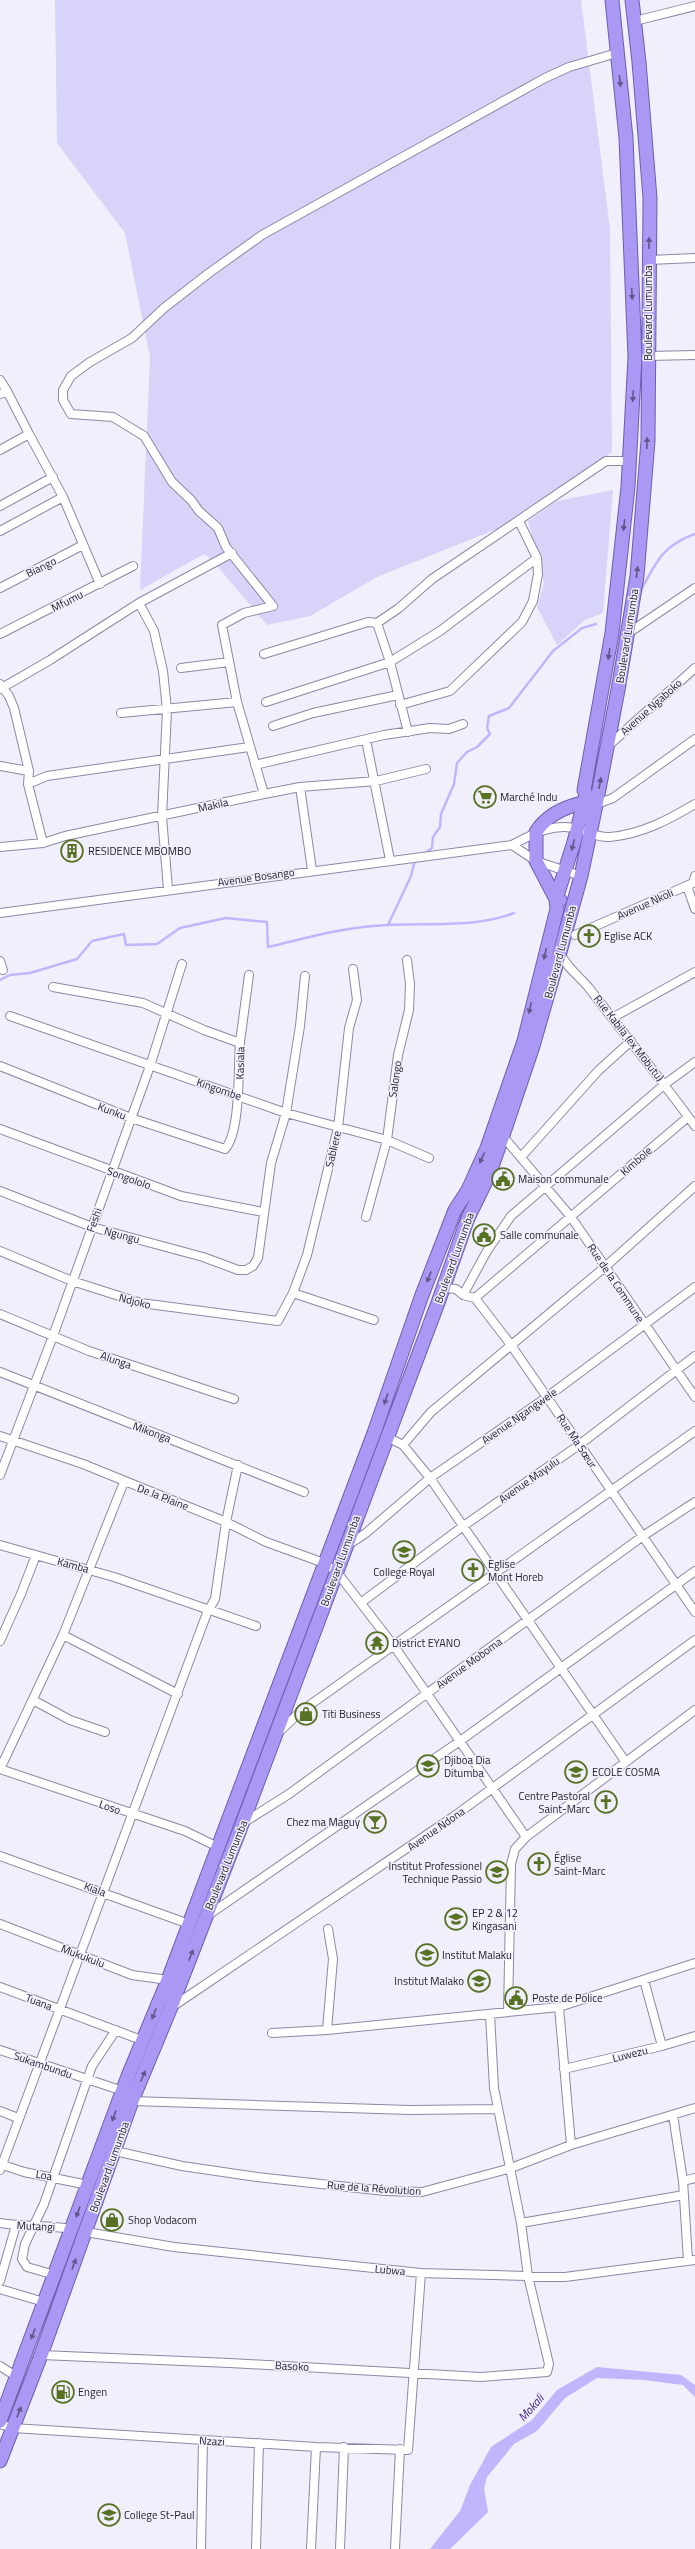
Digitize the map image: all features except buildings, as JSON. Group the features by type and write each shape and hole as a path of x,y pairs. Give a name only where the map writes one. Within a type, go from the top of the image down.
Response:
{"highway":[{"name":"Boulevard Lumumba","path":"0,2461 41,2355 115,2151 128,2096 144,2041 168,1980 242,1824 291,1696 345,1547 442,1294 468,1218 489,1175 498,1133 524,1041 557,909 556,899 566,871 582,803 586,794 584,790 612,633 628,487 636,357 626,138 612,0"},
{"name":"Boulevard Lumumba","path":"1,2417 88,2185 128,2096 171,2007 218,1847 275,1692 374,1433 422,1295 455,1210 468,1190 498,1133 533,1046 581,876 596,805 637,576 645,495 650,198 647,144 632,0"},
{"path":"573,904 556,899 536,860 536,832 557,813 569,806 582,803"},
{"path":"422,1295 442,1294"},
{"path":"275,1692 291,1696"},
{"path":"54,2277 67,2283"}],"street":[{"path":"634,21 695,6"},
{"path":"264,794 237,702 222,625 244,613 273,606 226,547 218,528 199,511 172,482 144,436 113,417 71,414 63,400 63,390 72,376 90,362 132,338 164,308 262,235 545,78 569,67 617,53"},
{"path":"649,260 695,258"},
{"path":"648,356 695,354"},
{"path":"0,380 3,393 29,434 63,497 100,584"},
{"path":"0,450 29,434"},
{"path":"264,654 356,628 368,622 377,623 399,608 432,579 606,461 629,461"},
{"path":"0,506 53,477"},
{"path":"0,531 63,497"},
{"path":"400,704 450,691 522,622 533,601 538,574 537,558 519,521"},
{"name":"Biango","path":"0,588 83,545"},
{"path":"43,842 28,784 29,771 14,708 9,696 1,687 50,660 139,603 232,553"},
{"path":"266,702 390,662 440,631 537,558"},
{"name":"Mfumu","path":"0,634 133,566"},
{"path":"627,634 694,591"},
{"path":"139,603 154,631 164,671 167,710 162,817 168,889"},
{"path":"377,623 390,662 408,732"},
{"path":"181,668 229,662"},
{"name":"Avenue Ngaboko","path":"607,746 695,668"},
{"path":"273,726 313,713 398,695"},
{"path":"121,713 167,710 201,704 237,702"},
{"path":"255,765 384,735 430,728 449,729 463,724"},
{"path":"582,803 596,805 628,788 695,739"},
{"path":"366,740 376,781 390,860"},
{"path":"28,784 47,776 164,761 249,747"},
{"path":"0,766 29,771"},
{"name":"Makila","path":"0,846 43,842 113,825 162,817 300,787 376,781 426,769"},
{"path":"300,787 312,870"},
{"path":"581,876 536,860 512,845 536,832 544,832 562,827 576,829 589,834 610,837 646,830 666,822 695,804"},
{"name":"Avenue Bosango","path":"0,913 168,889 512,845"},
{"path":"692,881 695,909"},
{"name":"Avenue Nkoli","path":"575,935 692,881"},
{"name":"Rue Kabila (ex Mobutu)","path":"560,952 562,959 577,973 665,1084 695,1126"},
{"name":"Salongo","path":"366,1217 373,1198 386,1140 398,1055 409,1010 410,984 407,960"},
{"path":"0,961 3,970"},
{"name":"Feshi","path":"1,1471 53,1336 150,1066 168,1014 182,964"},
{"name":"Sabliere","path":"278,1321 293,1293 307,1255 338,1128 349,1028 357,1000 353,969"},
{"path":"612,1018 695,972"},
{"name":"Kasiala","path":"225,1150 232,1132 239,1096 240,1043 249,975"},
{"path":"263,1212 271,1164 286,1113 300,1026 305,976"},
{"path":"53,987 143,1003 240,1043"},
{"name":"Kingombe","path":"10,1016 286,1113 386,1140 429,1158"},
{"path":"522,1156 554,1123 598,1071 631,1041"},
{"path":"463,1295 487,1252 501,1235 511,1216 547,1187 665,1084 695,1062"},
{"name":"Kunku","path":"0,1066 131,1118 225,1150"},
{"name":"Kimbole","path":"475,1298 688,1117"},
{"name":"Songololo","path":"0,1129 111,1172 181,1196 263,1212"},
{"name":"Rue de la Commune","path":"498,1133 522,1156 571,1217 643,1324 695,1397"},
{"path":"403,1445 431,1412 606,1267 695,1186"},
{"name":"Ngungu","path":"0,1191 92,1227 203,1257 238,1270 246,1270 253,1266 258,1258 263,1212"},
{"name":"Ndjoko","path":"0,1251 72,1281 141,1303 278,1321"},
{"name":"Avenue Ngangwele","path":"345,1547 366,1533 430,1478 547,1397 643,1324 695,1287"},
{"path":"442,1294 456,1289 463,1295 475,1298"},
{"path":"293,1293 374,1320"},
{"name":"Rue Ma Sœur","path":"475,1298 511,1345 695,1612"},
{"name":"Alunga","path":"0,1314 89,1351 234,1400"},
{"name":"Avenue Mayulu","path":"362,1602 462,1527 580,1445 695,1356"},
{"name":"Mikonga","path":"0,1372 238,1464 304,1492"},
{"path":"276,1735 300,1712 695,1431"},
{"name":"De la Plaine","path":"0,1436 13,1442 49,1452 226,1522 266,1542 324,1563 336,1571 362,1602 394,1646 526,1837"},
{"path":"387,1437 403,1445 430,1478 462,1527 625,1761"},
{"path":"1,2166 132,1814 210,1608 215,1599 219,1580 226,1522 238,1464"},
{"path":"0,1769 63,1635 124,1482"},
{"name":"Avenue Moboma","path":"242,1824 288,1794 643,1536 695,1502"},
{"name":"Kamba","path":"0,1545 145,1586 210,1608 256,1626"},
{"path":"0,1642 36,1555"},
{"path":"196,1919 460,1741 695,1571"},
{"path":"63,1635 178,1694"},
{"name":"Avenue Ndona","path":"171,2007 360,1881 493,1789 695,1640"},
{"path":"33,1700 70,1720 105,1732"},
{"path":"508,2012 512,1855 526,1837 625,1761 695,1710"},
{"name":"Loso","path":"0,1769 185,1831 218,1847"},
{"path":"229,1818 242,1824"},
{"name":"Kiala","path":"0,1856 104,1892 196,1919"},
{"name":"Mukukulu","path":"0,1924 79,1956 132,1975 168,1980"},
{"path":"327,2030 333,1959 328,1929"},
{"path":"272,2033 327,2030 559,2007 695,1964"},
{"path":"644,1980 662,2046"},
{"name":"Tuana","path":"0,1987 144,2041"},
{"path":"559,2007 571,2146"},
{"path":"490,2014 494,2088 497,2110 511,2168 521,2223 528,2276"},
{"path":"54,2277 27,2267 22,2260 25,2244 44,2204 52,2176 92,2066 116,2030"},
{"name":"Luwezu","path":"564,2069 662,2046 695,2036"},
{"name":"Sukambundu","path":"0,2050 128,2096 409,2110 497,2110"},
{"name":"Rue de la Révolution","path":"115,2151 182,2166 256,2177 403,2192 435,2190 511,2168 571,2146 695,2108"},
{"path":"0,2111 18,2118"},
{"path":"673,2115 683,2181 691,2260"},
{"name":"Loa","path":"1,2166 88,2185"},
{"path":"683,2181 695,2178"},
{"path":"521,2223 684,2195"},
{"name":"Mutangi","path":"0,2223 32,2228 42,2225 72,2229"},
{"path":"0,2281 16,2226"},
{"name":"Lubwa","path":"86,2232 174,2247 421,2273 581,2276 691,2260"},
{"path":"414,2373 421,2273"},
{"name":"Basoko","path":"41,2355 481,2377 544,2374 548,2370 549,2364 528,2276"},
{"path":"0,2289 44,2302"},
{"path":"0,2366 17,2377"},
{"name":"Nzazi","path":"1,2417 13,2428 316,2447 408,2450 414,2373"},
{"path":"201,2549 203,2440"},
{"path":"256,2549 258,2443"},
{"path":"311,2549 316,2447"},
{"path":"340,2549 344,2447"},
{"path":"395,2549 400,2449"}],"shaded area":[{"path":"55,0 581,0 610,229 612,452 522,519 377,577 310,616 267,625 212,560 204,554 140,590 150,357 125,233 57,143"},
{"path":"613,490 603,613 585,620 557,645 537,607 544,583 528,521 557,501"},
{"path":"597,2367 681,2375 695,2385 695,2397 683,2385 644,2380 597,2378 565,2398 537,2431 514,2444 487,2477 484,2488 488,2512 450,2549 430,2549 460,2511 470,2485 491,2447 532,2420 557,2390"}],"waterway":[{"path":"641,590 656,563 668,549 695,534"},
{"path":"424,854 432,848 433,837 440,827 441,814 454,784 457,763 467,752 477,747 490,734 487,728 489,716 509,708 553,651 582,628 596,624"},
{"path":"388,925 411,876 415,860"},
{"path":"0,980 10,975 30,973 77,959 92,941 124,934 126,945 157,944 180,928 226,918 267,922 268,947 360,927 480,922 514,913"}],"place":[{"name":"Marché Indu","path":"485,797"},
{"name":"RESIDENCE MBOMBO","path":"72,851"},
{"name":"Eglise ACK","path":"589,936"},
{"name":"Maison communale","path":"503,1179"},
{"name":"Salle communale","path":"484,1235"},
{"name":"College Royal","path":"404,1552"},
{"name":"Eglise Mont Horeb","path":"473,1570"},
{"name":"District EYANO","path":"377,1643"},
{"name":"Titi Business","path":"306,1714"},
{"name":"Djiboa Dia Ditumba","path":"428,1766"},
{"name":"ECOLE COSMA","path":"576,1772"},
{"name":"Centre Pastoral Saint-Marc","path":"606,1802"},
{"name":"Chez ma Maguy","path":"375,1822"},
{"name":"Église Saint-Marc","path":"539,1864"},
{"name":"Institut Professionel Technique Passio","path":"497,1872"},
{"name":"EP 2 & 12 Kingasani","path":"456,1919"},
{"name":"Institut Malaku","path":"427,1955"},
{"name":"Institut Malako","path":"479,1981"},
{"name":"Poste de Police","path":"516,1998"},
{"name":"Shop Vodacom","path":"112,2220"},
{"name":"Engen","path":"63,2392"},
{"name":"College St-Paul","path":"109,2515"}],"water label":[{"name":"Mokali","path":"531,2408"}]}
